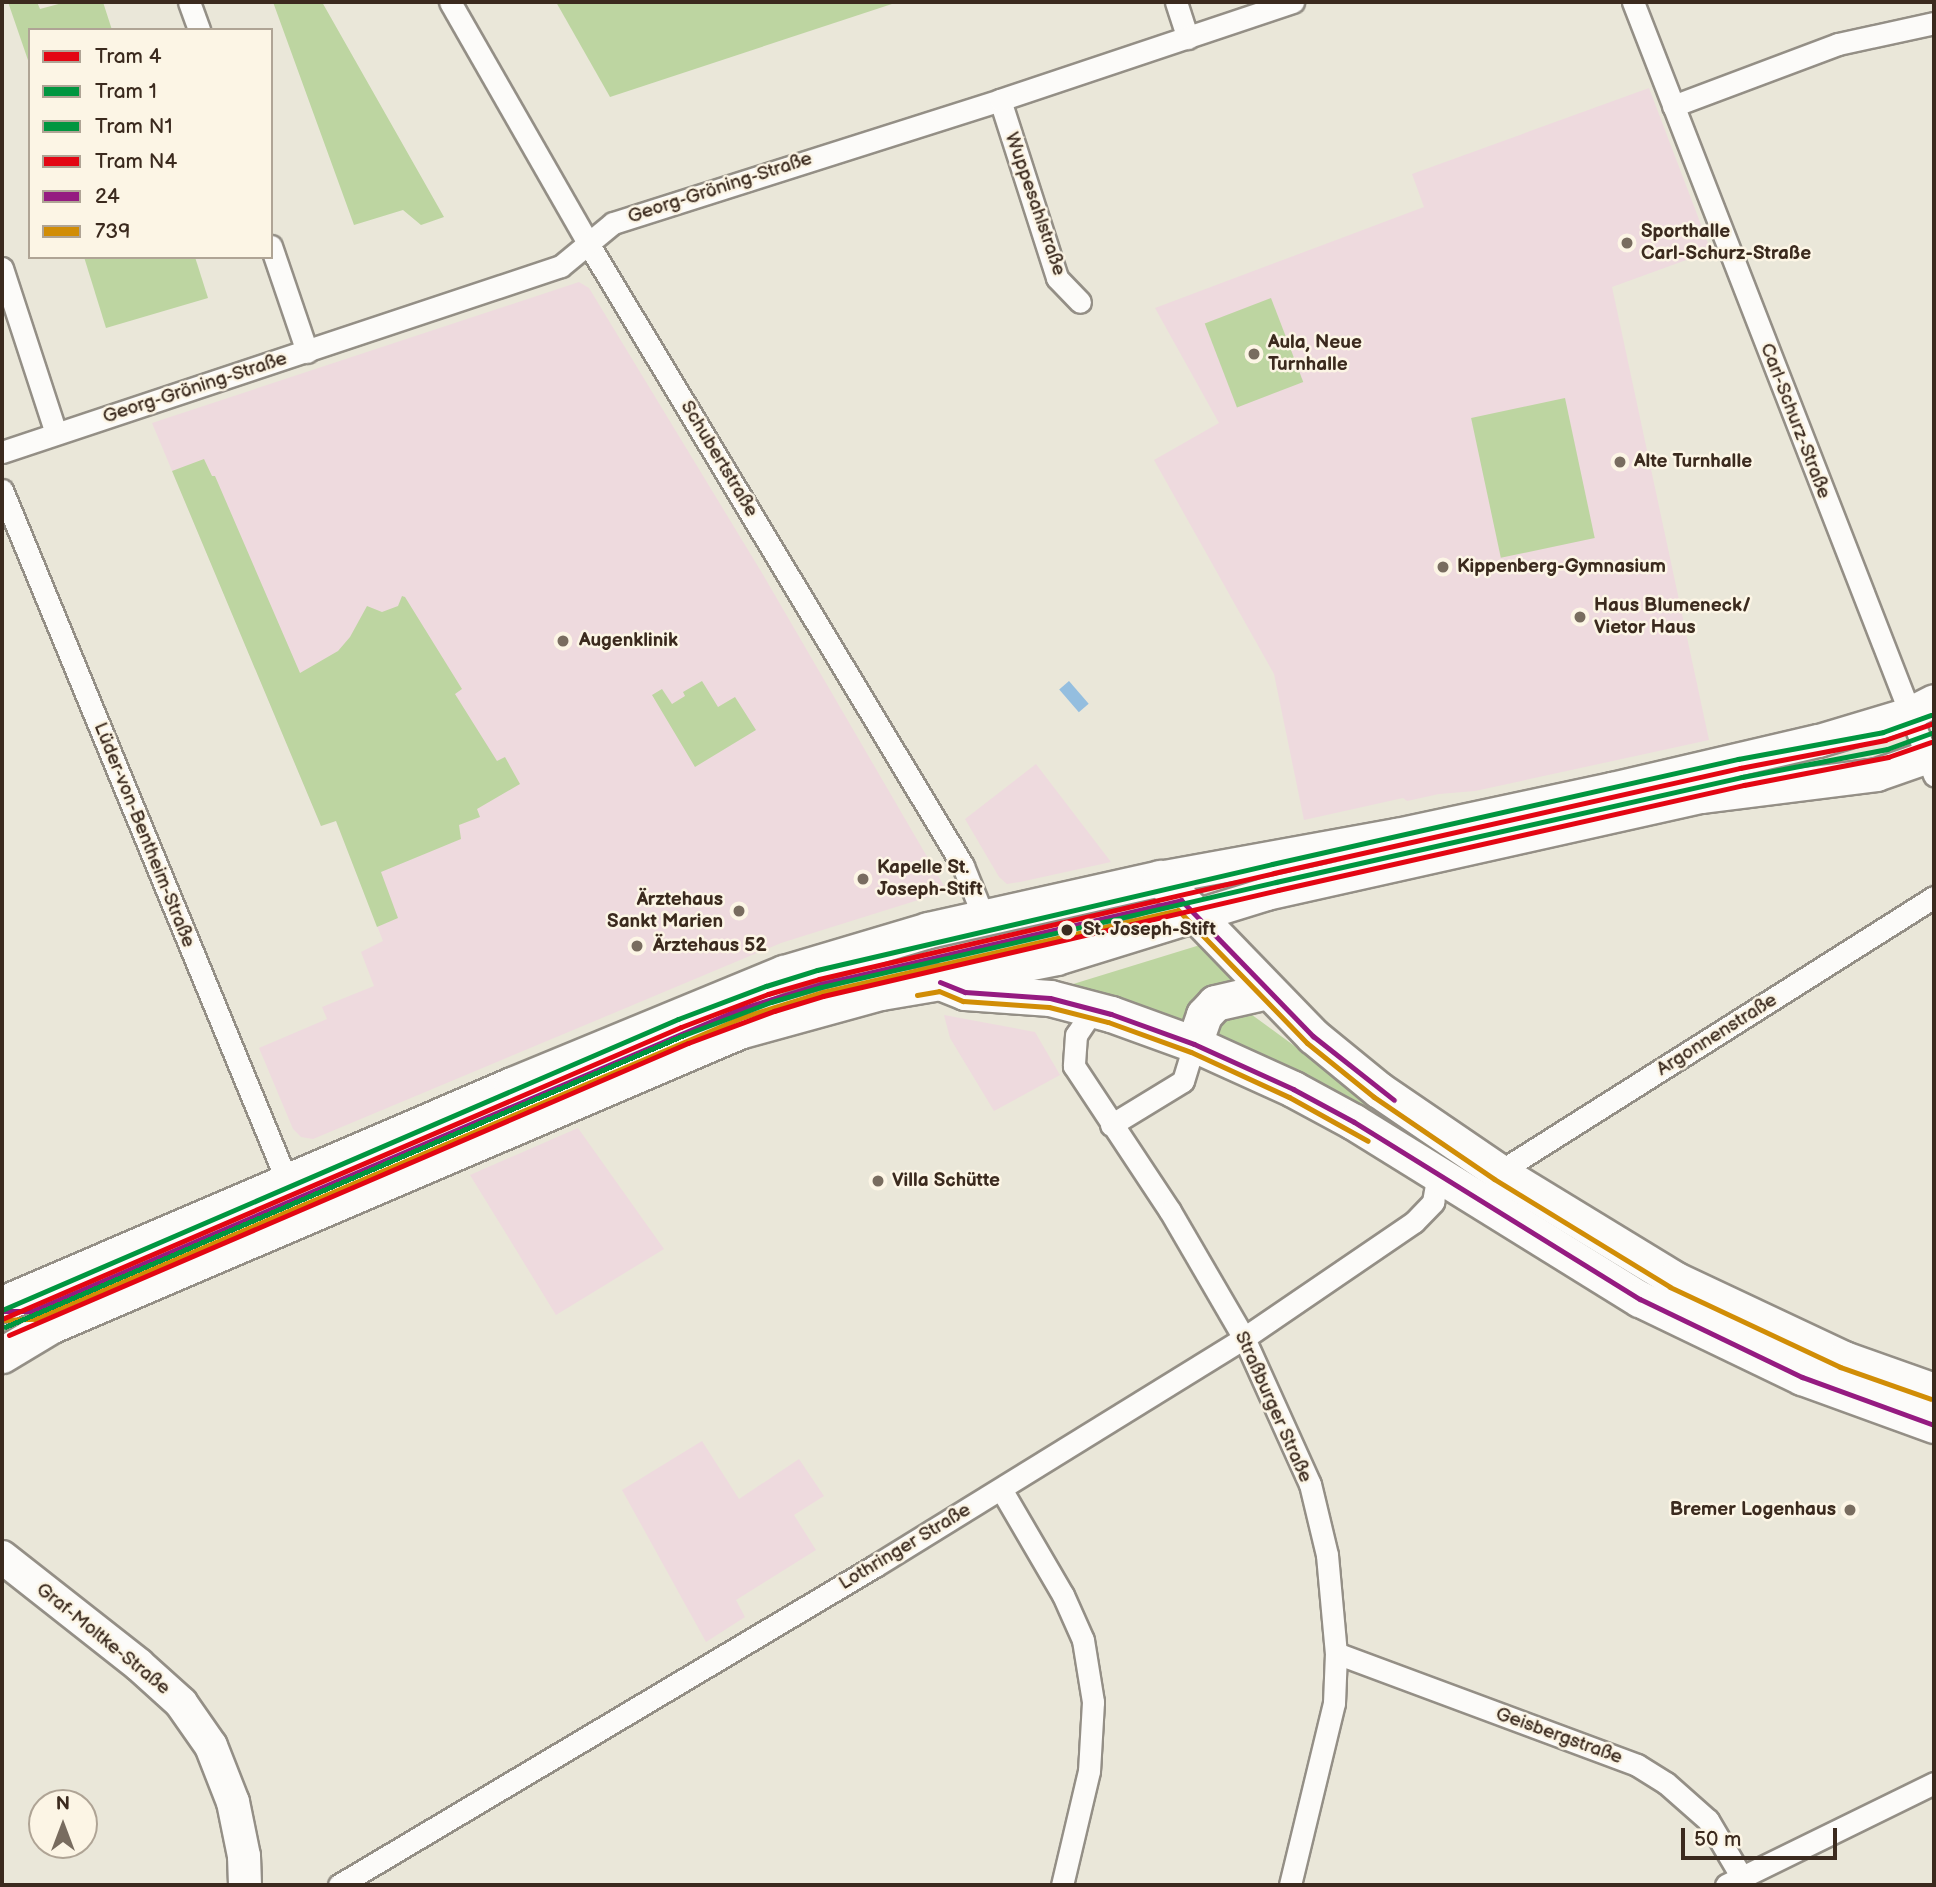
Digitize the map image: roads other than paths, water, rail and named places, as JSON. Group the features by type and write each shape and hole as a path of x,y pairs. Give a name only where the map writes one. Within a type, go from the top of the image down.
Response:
{"main road":[{"path":"2,1304 287,1181 784,973 928,930 1232,863 1397,835 1819,741 1926,740"},
{"path":"2,1355 52,1325 739,1031 881,992 1057,959 1267,894 1701,797 1877,775 1926,740"},
{"path":"1160,878 1312,1036 1379,1090 1499,1172 1674,1279 1844,1359 1934,1391"},
{"path":"940,982 965,992 1050,998 1093,1010 1194,1044 1293,1088 1640,1299 1802,1377 1934,1426"},
{"path":"1194,1044 1204,1015 1215,1003 1267,991"},
{"name":"Graf-Moltke-Straße","path":"2,1558 139,1665 181,1703 211,1746 233,1802 244,1856 245,1885"}],"street":[{"path":"189,2 198,28"},
{"name":"Schubertstraße","path":"450,2 589,245 963,866 984,918"},
{"path":"1176,2 1188,38"},
{"name":"Georg-Gröning-Straße","path":"2,452 561,266 589,245 612,222 1000,100 1293,2"},
{"name":"Carl-Schurz-Straße","path":"1633,2 1926,740"},
{"path":"1673,106 1838,44 1934,23"},
{"name":"Wuppesahlstraße","path":"1000,100 1057,278 1080,302"},
{"path":"273,252 307,352"},
{"path":"2,268 56,433"},
{"name":"Lüder-von-Bentheim-Straße","path":"2,490 287,1181"},
{"name":"Argonnenstraße","path":"1499,1172 1934,897"},
{"name":"Straßburger Straße","path":"1093,1010 1076,1035 1073,1066 1170,1212 1244,1338 1310,1485 1326,1555 1336,1653 1334,1703 1290,1885"},
{"path":"1111,1125 1183,1081 1194,1044"},
{"name":"Lothringer Straße","path":"339,1885 1001,1489 1244,1338 1414,1222 1433,1202 1438,1174"},
{"path":"1001,1489 1063,1595 1078,1629 1093,1702 1088,1771 1062,1885"},
{"name":"Geisbergstraße","path":"1336,1653 1637,1765 1666,1783 1708,1820 1733,1881"},
{"path":"1733,1881 1934,1783"}],"water":[{"path":"1069,681 1089,704 1079,712 1059,690"}],"tram line":[{"name":"N1","path":"2,1310 678,1019 817,970 1738,759 1883,732 1931,715"},
{"name":"4","path":"2,1319 681,1027 768,994 819,979 1274,873 1740,768 1885,740 1934,723"},
{"name":"1","path":"5,1327 684,1035 771,1002 821,987 1276,882 1742,777 1887,749 1934,732"},
{"name":"N4","path":"9,1335 688,1043 774,1011 823,996 1278,890 1744,785 1888,757 1934,741"}],"place":[{"name":"Sporthalle Carl-Schurz-Straße","path":"1627,243"},
{"name":"Aula, Neue Turnhalle","path":"1254,354"},
{"name":"Alte Turnhalle","path":"1620,462"},
{"name":"Kippenberg-Gymnasium","path":"1443,567"},
{"name":"Haus Blumeneck/ Vietor Haus","path":"1580,617"},
{"name":"Augenklinik","path":"563,641"},
{"name":"Kapelle St. Joseph-Stift","path":"863,879"},
{"name":"Ärztehaus Sankt Marien","path":"739,911"},
{"name":"St. Joseph-Stift","path":"1067,930"},
{"name":"Ärztehaus 52","path":"637,946"},
{"name":"Villa Schütte","path":"878,1181"},
{"name":"Bremer Logenhaus","path":"1850,1510"}]}
